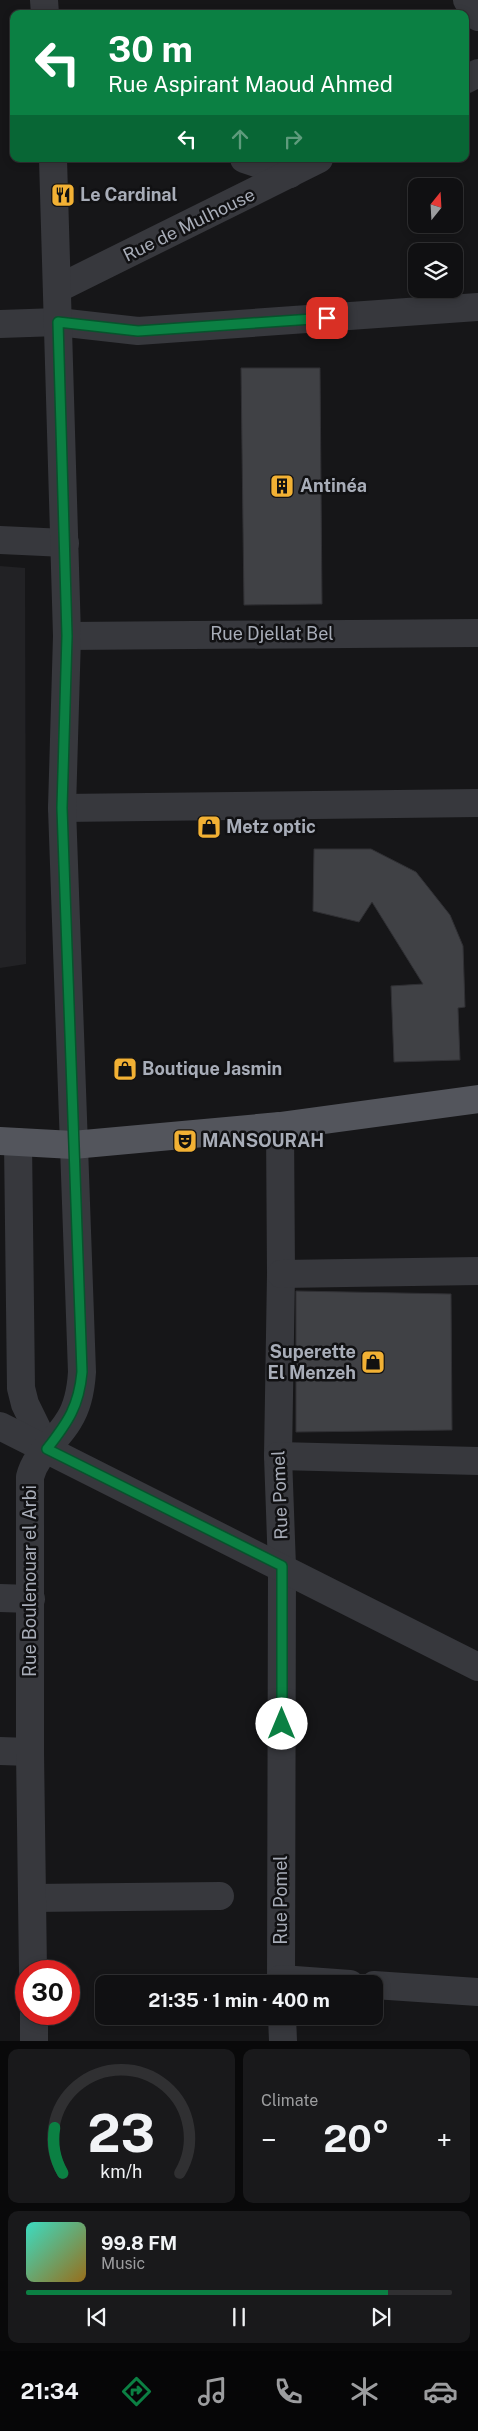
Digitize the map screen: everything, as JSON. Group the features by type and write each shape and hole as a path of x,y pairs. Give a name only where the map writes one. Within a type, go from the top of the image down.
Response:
{"main road":[{"path":"9,1142 73,1145 280,1126 478,1099"}],"street":[{"path":"467,0 478,17"},
{"name":"Rue Boulenouar el Arbi","path":"33,1960 30,1752 30,1477 33,1464 69,1420 81,1389 82,1372 62,808 67,636 52,162"},
{"path":"253,162 290,174"},
{"name":"Rue de Mulhouse","path":"57,289 313,162"},
{"path":"0,324 58,322 138,331 478,307"},
{"path":"0,540 65,543"},
{"name":"Rue Djellat Bel","path":"67,636 478,633"},
{"path":"62,808 478,803"},
{"name":"Rue Pomel","path":"280,1126 281,1274 278,1456 282,1566 281,1975"},
{"path":"9,1142 20,1380 25,1404 47,1449"},
{"path":"281,1274 478,1272"},
{"path":"0,1426 282,1566 478,1667"},
{"path":"0,1450 47,1449"},
{"path":"278,1456 478,1461"},
{"path":"0,1598 31,1599"},
{"path":"0,1751 30,1752"},
{"path":"32,1898 220,1896"},
{"path":"383,1986 478,1992"},
{"path":"34,2025 34,2041"},
{"path":"282,2025 283,2041"}],"shaded area":[{"path":"0,566 25,568 26,964 0,968"}],"building":[{"name":"Antinéa","path":"241,368 320,368 322,604 244,605"},
{"path":"314,849 371,849 416,872 450,915 463,946 465,1007 458,1008 460,1060 394,1062 391,986 423,984 372,902 359,922 313,911"},
{"name":"Superette El Menzeh","path":"296,1291 451,1294 452,1430 296,1432"}],"place":[{"name":"Le Cardinal","path":"63,195"},
{"name":"Antinéa","path":"282,486"},
{"name":"Metz optic","path":"209,827"},
{"name":"Boutique Jasmin","path":"125,1069"},
{"name":"MANSOURAH","path":"185,1141"},
{"name":"Superette El Menzeh","path":"373,1362"}],"route":[{"path":"282,1724 282,1566 47,1449 69,1420 75,1407 81,1389 82,1372 62,808 67,636 58,322 138,331 327,318"}]}
